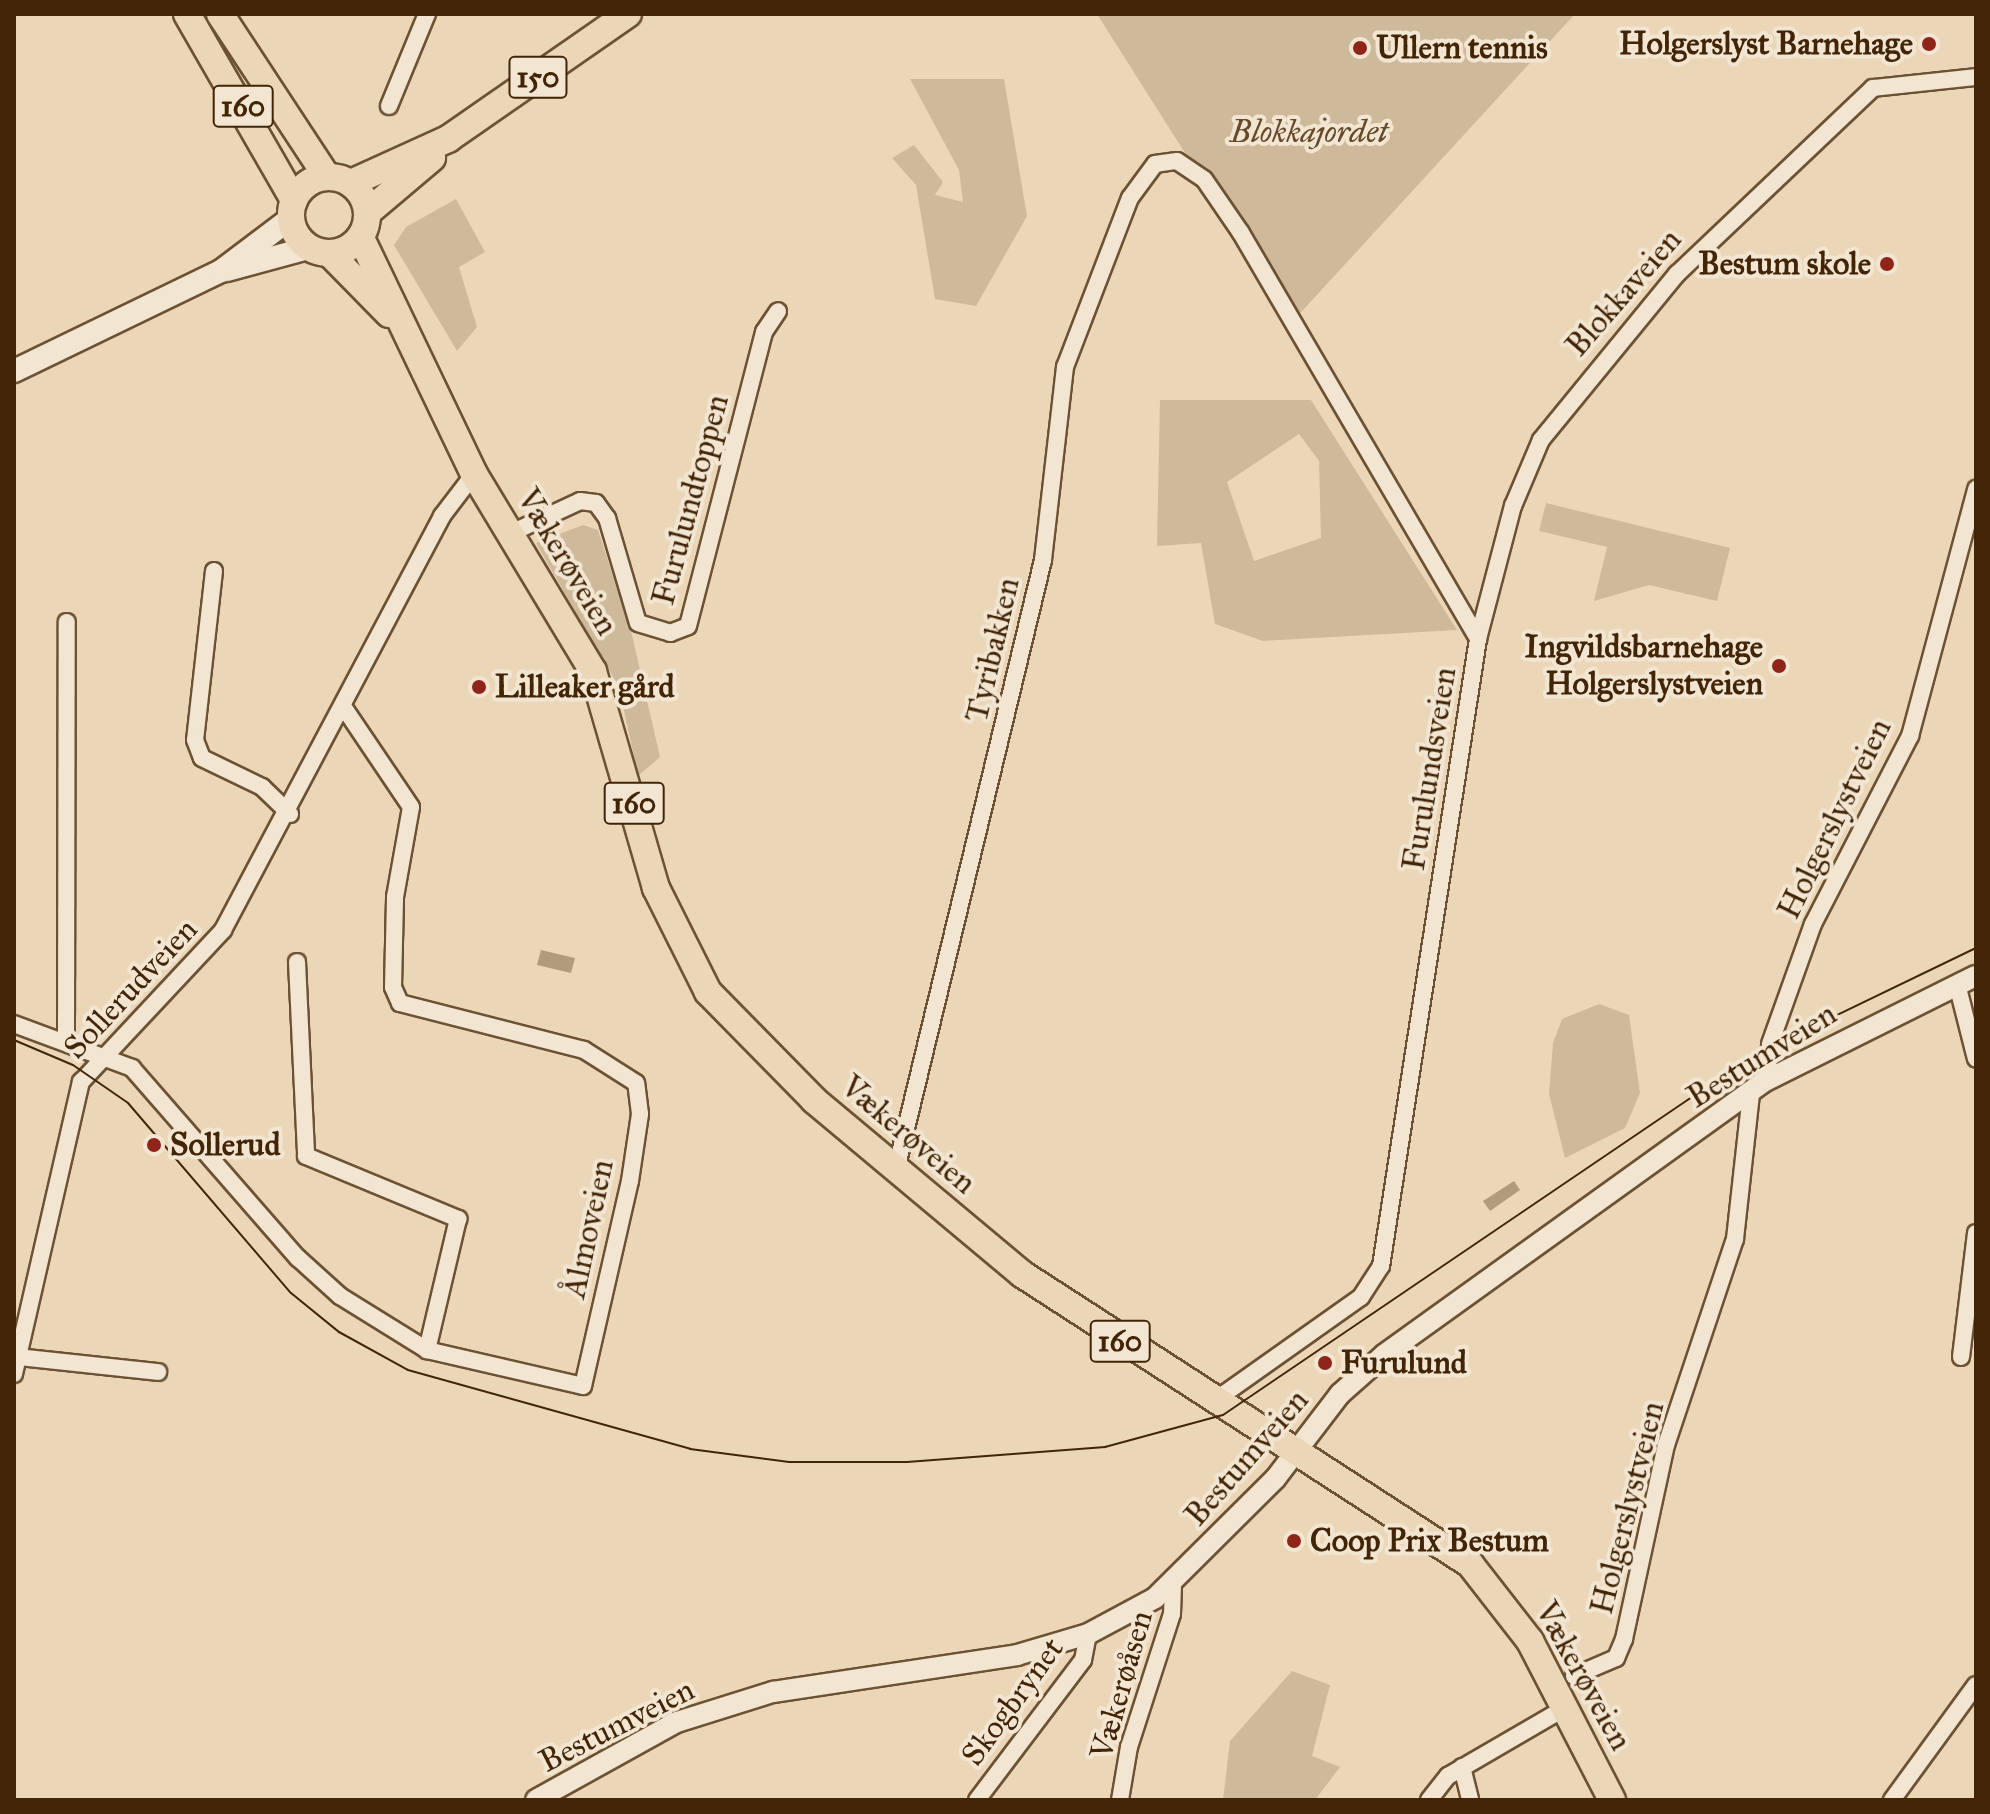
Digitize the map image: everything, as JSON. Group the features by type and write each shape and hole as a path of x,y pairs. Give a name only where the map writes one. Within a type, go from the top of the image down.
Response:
{"main road":[{"name":"Vækerøveien","path":"187,14 292,209 319,251 399,325"},
{"name":"160","path":"220,14 339,180 368,212"},
{"name":"150","path":"339,180 448,139 628,14"},
{"name":"150","path":"368,212 422,171 448,139"},
{"path":"221,271 292,209 307,183 339,180"},
{"path":"14,371 221,271 319,251 361,238 368,212"},
{"name":"Vækerøveien","path":"361,238 399,325 474,474 593,671 656,888 695,975 757,1046 896,1170 1022,1274 1470,1564 1520,1625 1612,1800"}],"street":[{"path":"389,106 427,14"},
{"name":"Blokkaveien","path":"1478,639 1513,506 1537,447 1677,274 1873,88 1976,77"},
{"name":"Furulundsveien","path":"1165,160 1204,179 1241,233 1478,639 1381,1266 1361,1297 1214,1401"},
{"name":"Tyribakken","path":"896,1170 1043,560 1065,367 1130,198 1145,174 1165,160"},
{"name":"Furulundtoppen","path":"509,534 580,501 596,503 607,518 638,623 651,632 688,626 764,332 778,311"},
{"name":"Sollerudveien","path":"158,1372 16,1365 81,1082 106,1053 200,964 290,814 457,489 474,474"},
{"name":"Holgerslystveien","path":"1574,1676 1616,1658 1624,1639 1666,1445 1735,1242 1759,1087 1770,1044 1813,924 1910,736 1976,489"},
{"path":"214,571 195,740 202,758 262,787 290,814"},
{"path":"66,1038 67,622"},
{"name":"Ålmoveien","path":"343,706 411,807 395,897 393,987 400,1003 584,1050 636,1083 640,1114 630,1181 583,1386 427,1350"},
{"path":"14,1024 66,1038 106,1053 132,1068 298,1258 340,1296 427,1350 458,1219 306,1156 297,962"},
{"path":"1966,980 1976,1059"},
{"name":"Bestumveien","path":"536,1800 677,1722 735,1703 971,1665 1088,1634 1173,1585 1298,1451 1340,1394 1385,1354 1759,1087 1966,980"},
{"path":"1961,1357 1976,1233"},
{"name":"Vækerøåsen","path":"1120,1800 1129,1747 1172,1614 1173,1585"},
{"name":"Skogbrynet","path":"977,1800 1083,1660 1088,1634"},
{"path":"1892,1800 1976,1685"},
{"path":"1429,1800 1462,1767 1565,1708"},
{"path":"1462,1767 1470,1800"}],"green space":[{"name":"Blokkajordet","path":"1097,14 1575,14 1292,322"},
{"path":"910,79 1004,79 1027,216 976,306 935,299 916,185 892,158 914,145 943,182 935,195 963,202 959,170"},
{"path":"456,199 485,252 459,267 477,327 457,351 394,245 406,227"},
{"path":"1160,400 1311,400 1457,630 1263,641 1215,624 1201,543 1157,546","holes":["1299,434 1319,461 1321,538 1254,561 1227,482"]},
{"path":"1546,503 1730,548 1717,601 1649,585 1594,601 1607,547 1539,531"},
{"path":"583,525 598,530 632,635 660,757 638,776 619,687 536,543"},
{"path":"1599,1004 1629,1015 1640,1093 1625,1128 1565,1158 1549,1094 1553,1043 1562,1019"},
{"path":"1292,1671 1330,1685 1312,1756 1340,1767 1315,1800 1223,1800 1230,1741"}],"shaded area":[{"path":"541,950 575,958 571,973 537,965"},
{"path":"1514,1181 1520,1190 1490,1211 1483,1201"}],"tram line":[{"path":"14,1040 73,1065 128,1103 291,1293 339,1332 408,1370 690,1449 789,1462 907,1462 1105,1447 1223,1415 1689,1099 1831,1018 1976,948"}],"place":[{"name":"Holgerslyst Barnehage","path":"1929,44"},
{"name":"Ullern tennis","path":"1360,48"},
{"name":"Bestum skole","path":"1887,264"},
{"name":"Ingvildsbarnehage Holgerslystveien","path":"1779,666"},
{"name":"Lilleaker gård","path":"479,687"},
{"name":"Sollerud","path":"154,1145"},
{"name":"Furulund","path":"1325,1363"},
{"name":"Coop Prix Bestum","path":"1294,1541"}]}
